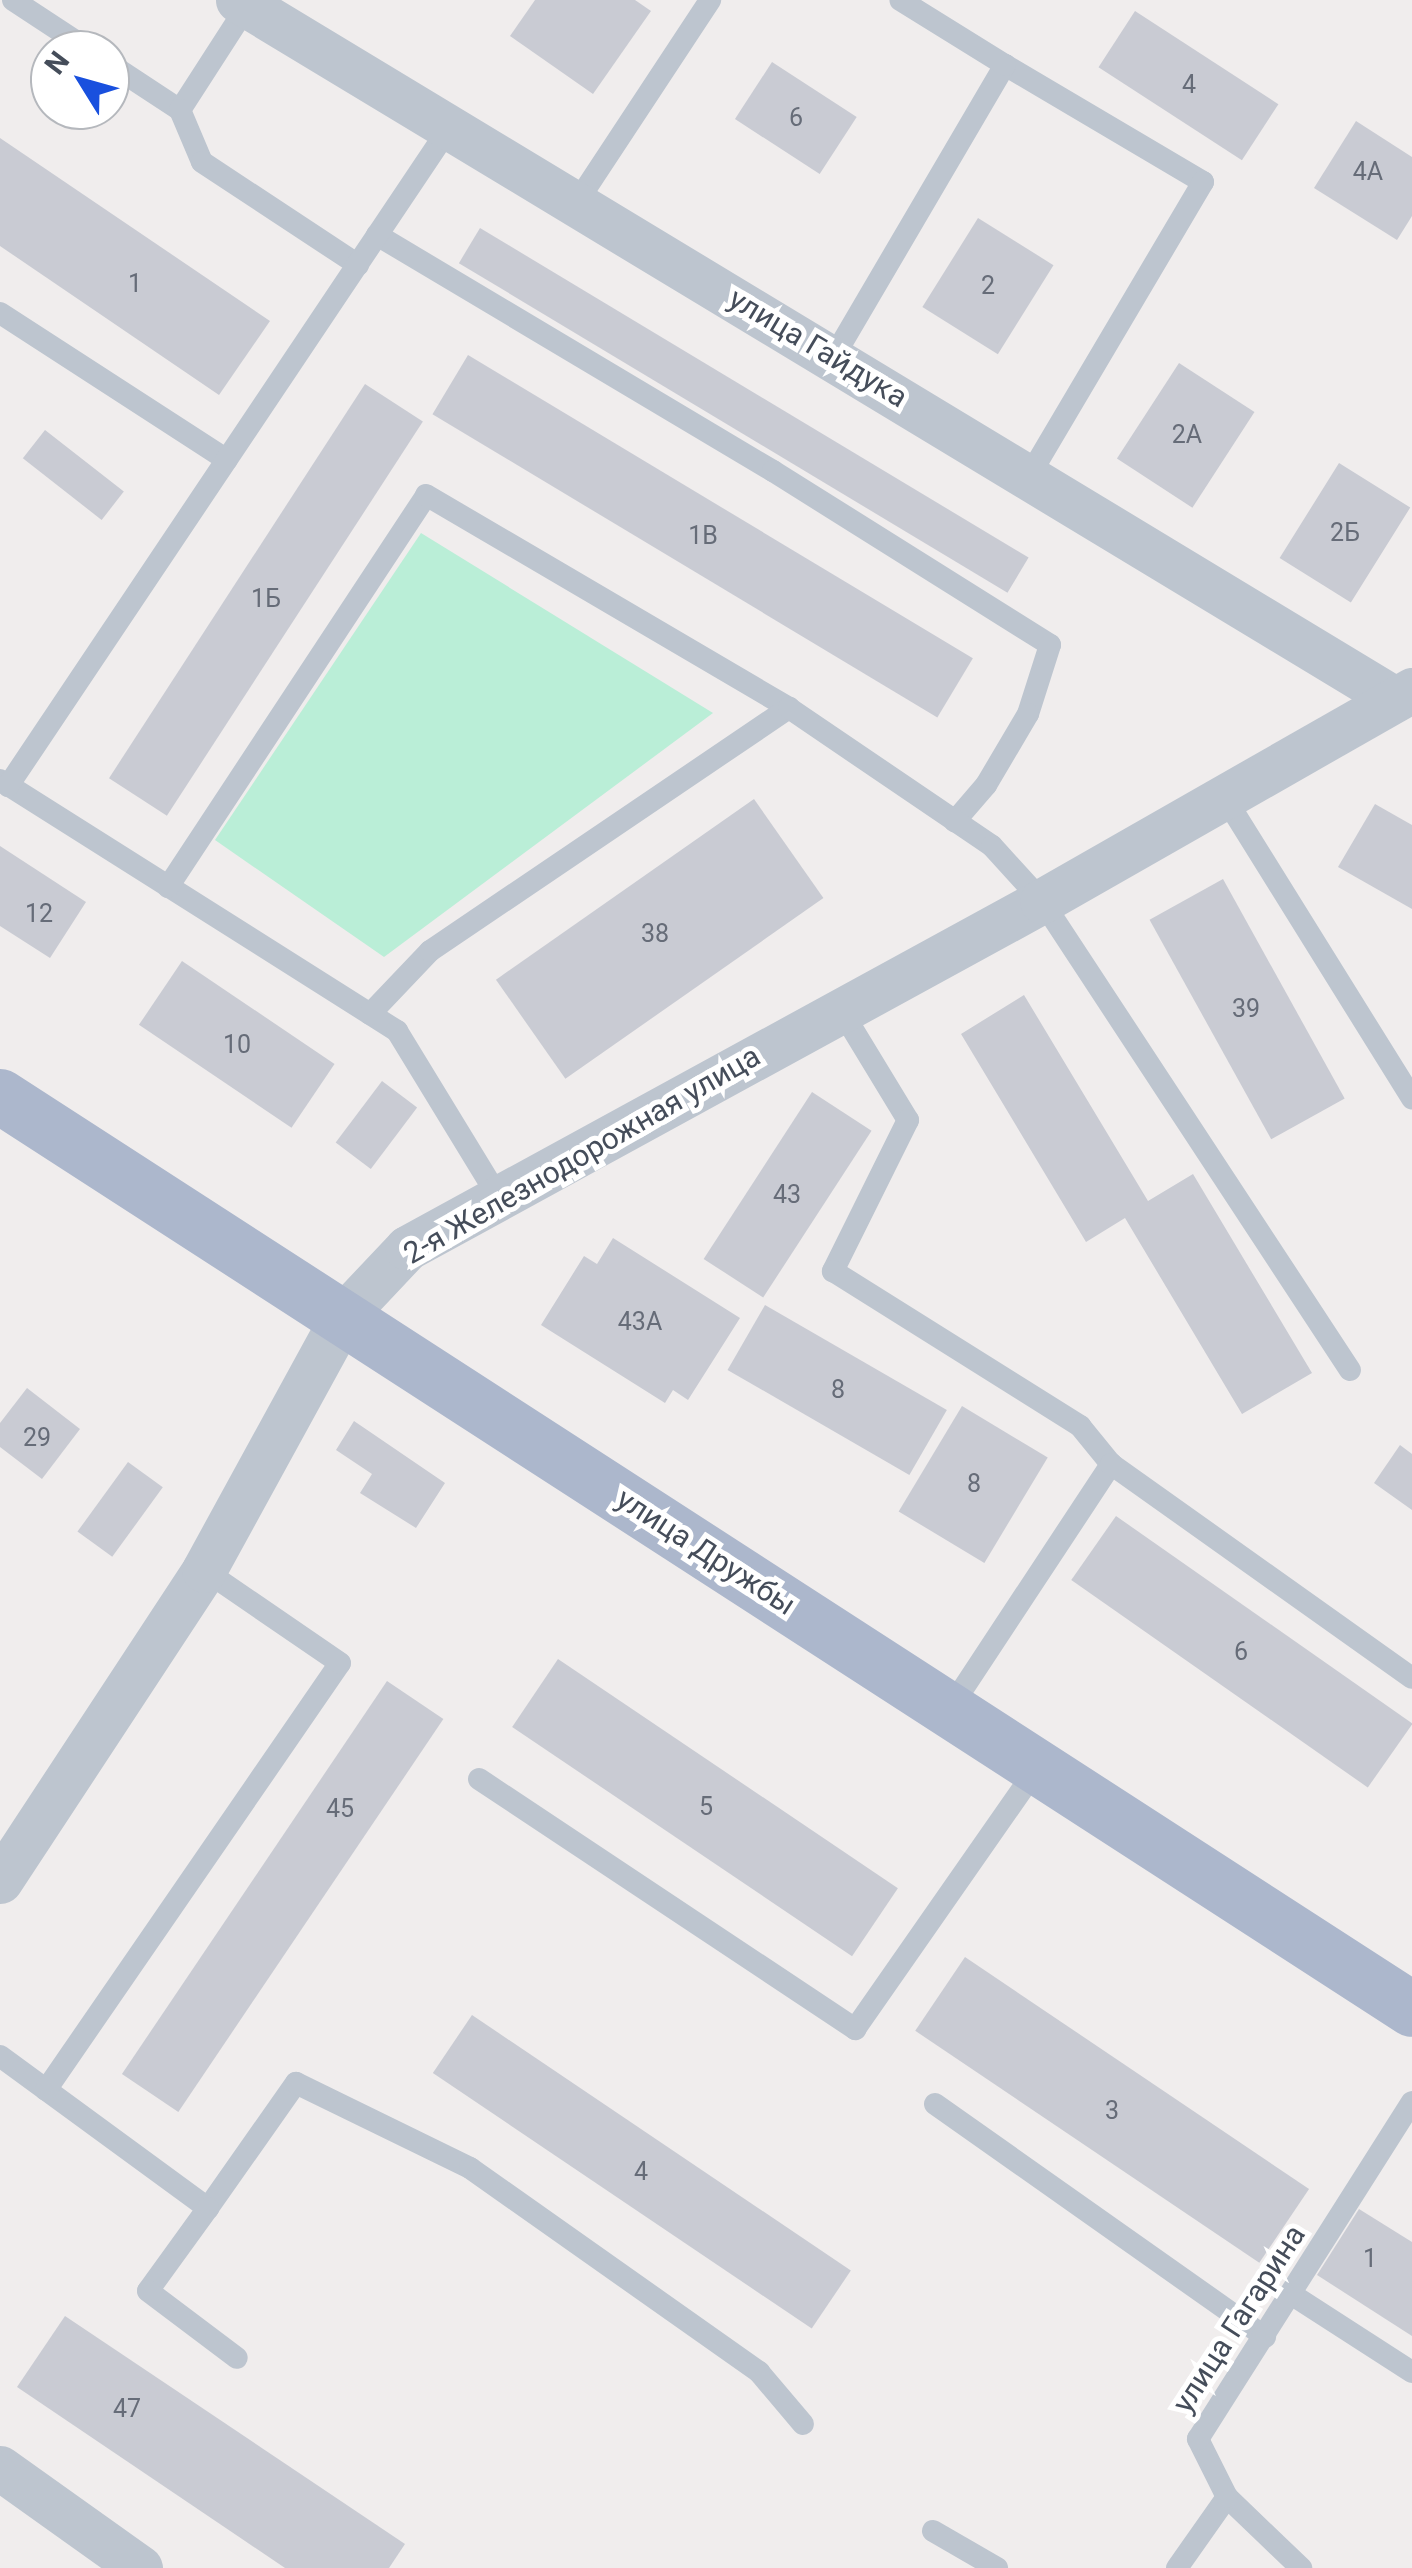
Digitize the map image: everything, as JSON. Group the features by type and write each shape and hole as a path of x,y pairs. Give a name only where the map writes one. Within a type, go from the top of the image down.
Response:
{"main road":[{"name":"улица Дружбы","path":"0,1096 1412,2010"}],"street":[{"name":"улица Гайдука","path":"242,3 1406,699"},
{"name":"2-я Железнодорожная улица","path":"0,1881 204,1570 343,1316 407,1248 1406,699"},
{"path":"0,2468 140,2568"}],"lane":[{"path":"13,0 59,30"},
{"path":"577,202 710,0"},
{"path":"900,0 1202,182 1028,476"},
{"path":"180,110 242,3"},
{"path":"834,358 1004,65"},
{"path":"130,77 180,110 202,162 358,265"},
{"path":"449,128 4,783 398,1031 499,1198"},
{"path":"378,235 774,471 1050,645 1028,714 986,785 955,820"},
{"path":"0,313 226,460"},
{"path":"168,888 426,495 788,708 992,846 1042,901 1350,1370"},
{"path":"370,1014 430,951 788,708"},
{"path":"1226,798 1412,1099"},
{"path":"841,1010 908,1120 833,1270 1080,1426 1111,1464 1412,1678"},
{"path":"949,1710 1111,1464"},
{"path":"46,2090 340,1663 204,1570"},
{"path":"478,1779 854,2029 1037,1768"},
{"path":"0,2056 208,2208"},
{"path":"237,2358 148,2290 296,2083 470,2168 759,2372 803,2424"},
{"name":"улица Гагарина","path":"1228,2497 1198,2440 1412,2102"},
{"path":"935,2104 1265,2337"},
{"path":"1291,2294 1412,2372"},
{"path":"1176,2568 1228,2497 1300,2568"},
{"path":"933,2530 997,2568"}],"green space":[{"path":"421,533 713,713 384,957 215,840"}],"building":[{"path":"535,0 635,0 651,11 593,94 510,36"},
{"path":"1135,11 1278,104 1242,160 1099,67"},
{"path":"772,62 857,117 820,174 735,119"},
{"path":"1356,121 1412,157 1412,216 1397,240 1314,188"},
{"path":"0,138 270,321 219,395 0,246"},
{"path":"978,218 1053,265 998,354 922,307"},
{"path":"480,228 1029,558 1007,593 459,263"},
{"path":"468,355 973,658 937,718 432,414"},
{"path":"1179,363 1254,412 1192,508 1117,459"},
{"path":"365,384 423,422 167,816 109,778"},
{"path":"45,430 124,492 102,520 23,458"},
{"path":"1339,463 1410,508 1351,602 1280,558"},
{"path":"754,799 823,898 565,1079 496,980"},
{"path":"1375,804 1412,825 1412,909 1338,867"},
{"path":"0,846 86,902 50,958 0,926"},
{"path":"1223,879 1345,1099 1271,1139 1150,920"},
{"path":"182,961 335,1064 291,1128 139,1025"},
{"path":"1024,995 1148,1201 1193,1174 1312,1373 1242,1414 1125,1218 1086,1242 961,1034"},
{"path":"382,1081 417,1107 371,1169 336,1142"},
{"path":"812,1092 872,1131 763,1298 704,1259"},
{"path":"613,1238 740,1318 688,1400 673,1390 665,1403 541,1325 584,1256 597,1264"},
{"path":"765,1305 947,1410 909,1475 728,1370"},
{"path":"27,1388 80,1429 42,1479 0,1447 0,1423"},
{"path":"962,1406 1048,1458 984,1563 899,1511"},
{"path":"354,1421 445,1483 416,1528 360,1493 372,1474 336,1450"},
{"path":"1400,1445 1412,1454 1412,1510 1374,1483"},
{"path":"128,1462 163,1487 112,1557 77,1532"},
{"path":"1116,1516 1412,1723 1368,1788 1071,1580"},
{"path":"558,1659 898,1888 852,1956 512,1727"},
{"path":"387,1681 443,1719 178,2112 122,2074"},
{"path":"965,1957 1309,2189 1259,2263 915,2031"},
{"path":"472,2015 851,2271 812,2329 433,2073"},
{"path":"1359,2209 1412,2242 1412,2336 1317,2275"},
{"path":"65,2316 405,2544 389,2568 285,2568 17,2387"}]}
